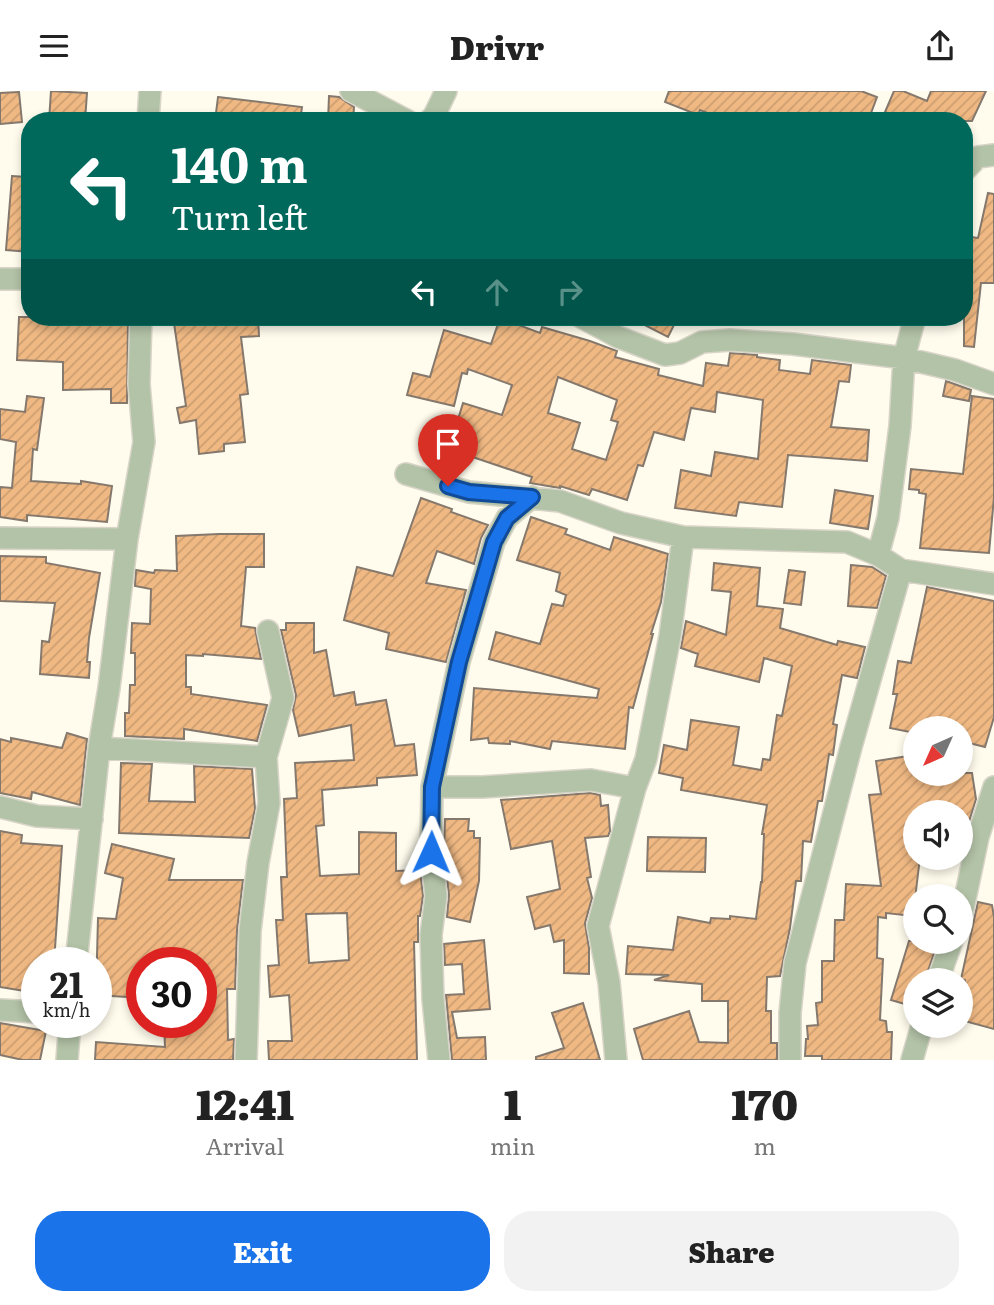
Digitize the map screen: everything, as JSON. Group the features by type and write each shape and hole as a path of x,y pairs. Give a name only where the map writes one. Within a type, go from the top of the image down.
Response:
{"street":[{"path":"149,112 150,91"},
{"path":"352,91 391,112"},
{"path":"436,112 446,91"},
{"path":"973,162 978,157 994,155"},
{"path":"0,279 21,279"},
{"path":"78,947 99,748 127,539 144,442 139,384 141,326"},
{"path":"598,326 665,355 680,353 702,342 730,340 793,344 904,358 955,370 994,384"},
{"path":"878,555 888,518 900,426 904,358 913,326"},
{"path":"406,474 469,492 560,501 621,523 683,537 847,542 878,555 901,570 994,584"},
{"path":"439,1060 431,935 436,895 431,852 432,787 459,662 494,542 507,518 532,497"},
{"path":"617,1060 609,982 598,926 635,788 646,759 670,636 683,537"},
{"path":"0,538 127,539"},
{"path":"790,1060 790,1013 795,963 851,747 901,570"},
{"path":"246,1060 250,931 269,803 267,757 283,698 268,631"},
{"path":"99,748 267,757"},
{"path":"432,787 482,787 591,780 635,788"},
{"path":"968,884 978,837 994,787"},
{"path":"0,807 37,816 92,820"},
{"path":"0,1010 21,1011"},
{"path":"67,1060 69,1038"},
{"path":"912,1060 918,1038"}],"building":[{"path":"51,91 87,93 86,112 50,112"},
{"path":"669,91 861,91 877,97 871,112 690,112 665,102"},
{"path":"894,91 903,91 927,101 931,91 986,91 973,119 973,112 885,112"},
{"path":"19,92 21,122 0,124 0,93"},
{"path":"329,96 339,97 354,107 354,112 328,112"},
{"path":"218,97 302,107 301,112 216,112"},
{"path":"12,176 21,177 21,251 6,250"},
{"path":"988,193 994,194 994,283 981,283 974,347 964,346 964,326 973,326 973,237 978,238"},
{"path":"19,317 21,326 128,326 127,403 111,403 111,389 63,390 63,362 17,360"},
{"path":"174,326 258,326 259,336 241,337 248,394 240,395 245,442 224,444 224,451 199,454 196,420 180,423 177,408 186,406"},
{"path":"497,326 521,326 540,333 542,327 617,351 615,357 659,369 658,375 703,386 706,363 728,366 730,353 780,360 779,370 810,374 812,360 851,365 849,382 839,381 831,427 869,430 867,461 788,455 782,507 739,502 736,516 675,508 681,470 711,476 715,452 758,459 763,400 717,392 715,412 691,408 684,440 654,432 643,466 638,465 627,500 592,489 589,495 560,486 530,483 532,477 449,449 463,403 502,415 512,385 468,369 467,374 462,373 454,406 407,395 413,373 430,377 444,330 491,344","holes":["558,377 617,400 611,420 618,422 606,460 572,449 580,423 548,413"]},
{"path":"647,326 674,326 668,337"},
{"path":"946,381 971,390 969,401 943,396"},
{"path":"27,396 44,398 37,450 33,449 31,481 81,484 81,481 112,486 107,522 27,515 27,521 0,517 0,487 12,488 16,442 0,439 0,409 25,412"},
{"path":"972,396 994,399 994,497 989,553 920,548 926,494 909,489 911,469 963,474"},
{"path":"835,490 873,496 868,529 830,523"},
{"path":"421,498 488,525 481,538 474,564 437,551 426,583 466,590 446,662 386,649 389,633 344,620 357,567 393,576"},
{"path":"531,517 567,529 565,534 610,550 614,537 668,554 653,634 633,708 629,707 625,749 552,741 550,749 510,741 510,744 489,743 488,738 471,740 474,688 597,698 599,689 489,659 496,632 540,644 552,604 563,606 566,595 556,591 560,573 517,560"},
{"path":"264,534 264,567 246,567 241,626 255,628 261,659 186,655 186,687 191,687 191,694 267,705 257,741 184,729 184,739 125,736 125,713 129,713 130,685 135,685 135,653 131,653 132,623 150,624 151,589 135,586 136,570 154,573 155,570 177,571 176,536"},
{"path":"0,556 46,557 46,563 100,573 89,638 89,678 40,674 42,641 49,642 55,603 0,601"},
{"path":"714,563 760,568 757,606 783,609 780,628 837,645 838,641 865,647 857,678 842,675 833,724 837,725 833,755 829,754 822,801 818,801 811,842 803,841 801,881 796,881 780,976 767,977 766,1011 771,1011 771,1043 777,1043 777,1060 643,1060 634,1029 689,1011 699,1042 728,1043 728,1001 702,1001 702,984 654,980 669,975 626,974 628,946 673,950 678,917 710,923 711,918 730,919 730,916 756,919 762,882 762,834 767,805 681,790 683,778 659,773 664,745 687,750 691,720 739,727 733,765 761,770 763,759 770,760 777,715 782,716 792,666 764,658 759,682 695,666 698,654 681,648 686,621 726,635 731,592 712,590"},
{"path":"851,565 872,567 886,576 877,608 848,606"},
{"path":"789,570 805,572 801,605 784,603"},
{"path":"927,587 994,601 994,717 985,747 973,744 973,716 903,716 903,731 890,728 897,694 893,694 898,661 911,663"},
{"path":"286,623 314,623 314,653 326,650 334,696 354,692 356,705 386,700 395,746 414,744 417,775 377,778 377,785 322,790 324,825 316,826 320,876 359,874 359,832 396,833 396,871 420,870 423,896 418,916 418,942 414,942 417,1060 269,1060 268,1041 292,1041 289,995 270,997 268,966 279,965 276,920 283,920 281,877 287,877 284,799 297,798 295,763 354,760 351,725 299,736 293,710 296,695 281,630 286,630","holes":["347,913 349,960 309,963 306,914"]},
{"path":"67,733 87,739 80,805 32,792 31,799 0,793 0,739 11,742 11,738 62,748"},
{"path":"903,757 903,786 973,786 973,780 976,799 973,809 973,800 903,800 903,870 918,870 917,884 903,884 903,915 886,913 886,918 878,917 877,958 883,959 880,1020 886,1021 887,1032 892,1032 891,1060 822,1060 822,1056 805,1056 807,1026 818,1025 816,1003 822,1002 822,961 834,961 835,920 844,920 846,884 881,886 869,795 881,794 876,761"},
{"path":"121,763 152,764 149,801 195,802 194,766 252,769 255,809 249,838 119,833"},
{"path":"590,793 600,795 601,806 608,805 610,831 608,836 585,838 591,877 587,878 592,898 585,923 589,974 564,973 564,940 554,942 550,925 535,929 527,897 560,889 552,841 511,849 501,800"},
{"path":"445,819 469,819 468,831 474,831 474,838 480,838 479,881 470,922 447,917 449,895 444,853"},
{"path":"0,831 22,835 21,843 62,846 55,947 21,947 21,990 0,987"},
{"path":"648,837 706,838 705,872 647,871"},
{"path":"112,844 174,859 169,880 243,880 237,930 235,989 227,989 228,1040 234,1039 233,1060 95,1060 96,1042 165,1047 165,1038 217,1038 217,947 126,947 126,997 112,996 112,947 97,947 98,918 116,919 123,878 105,873"},
{"path":"978,902 992,905 994,1029 973,1023 973,968 963,968 967,954 973,954 973,925"},
{"path":"484,940 490,1009 452,1012 457,1038 485,1037 486,1060 452,1060 446,995 464,994 462,964 445,965 444,944"},
{"path":"905,954 934,954 929,968 903,968 903,1004 891,1000"},
{"path":"583,1003 600,1060 536,1060 536,1057 564,1048 552,1013"},
{"path":"0,1023 21,1027 21,1038 45,1038 40,1060 23,1060 0,1055"}],"route":[{"path":"431,852 432,787 459,662 494,542 507,518 532,497 469,492 448,486"}]}
